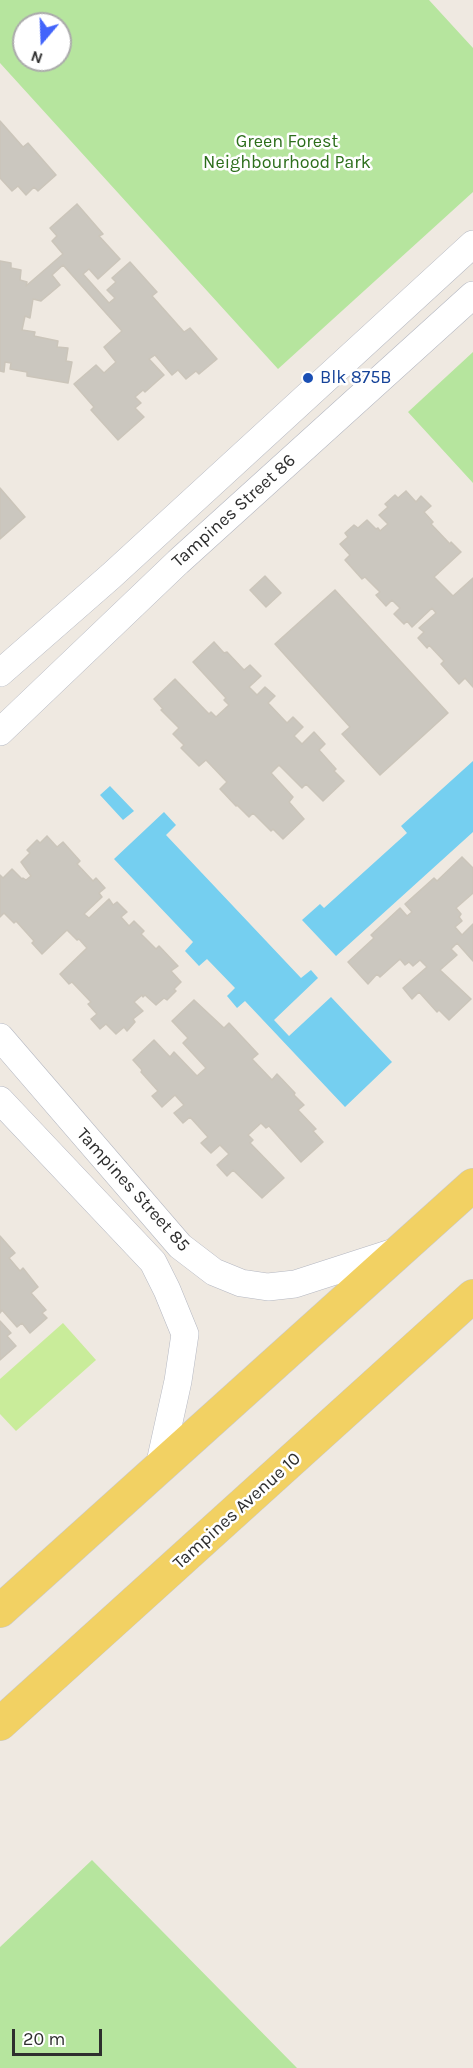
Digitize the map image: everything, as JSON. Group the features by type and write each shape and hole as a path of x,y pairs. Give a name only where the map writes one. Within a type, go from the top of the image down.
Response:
{"main road":[{"path":"0,1611 473,1185"},
{"name":"Tampines Avenue 10","path":"0,1724 473,1296"}],"street":[{"name":"Tampines Street 86","path":"0,673 111,576 473,244"},
{"name":"Tampines Street 86","path":"0,732 178,562 473,295"},
{"name":"Tampines Street 85","path":"0,1037 180,1246 214,1272 240,1283 268,1287 295,1284 401,1250"},
{"name":"Tampines Street 85","path":"0,1100 153,1262 167,1290 185,1334 178,1382 159,1467"}],"green space":[{"name":"Green Forest Neighbourhood Park","path":"0,0 429,0 473,48 473,192 278,369 0,63"},
{"path":"473,352 473,483 408,412"},
{"path":"63,1323 96,1360 16,1431 0,1414 0,1379"},
{"path":"92,1860 297,2068 0,2068 0,1947"}],"water":[{"path":"473,761 473,832 336,956 302,920 320,904 324,908 407,833 401,826"},
{"path":"110,786 134,811 123,820 100,795"},
{"path":"164,812 176,825 166,835 301,978 311,970 318,978 274,1020 289,1036 331,997 392,1062 345,1107 245,1001 237,1008 227,996 235,988 207,959 199,966 185,951 193,942 114,859"}],"building":[{"path":"0,121 23,147 28,143 56,175 38,191 34,187 26,195 18,186 12,191 0,178"},
{"path":"77,204 103,234 99,236 120,259 98,279 89,269 83,274 109,303 115,298 107,290 116,282 112,278 130,262 157,292 152,296 184,332 190,328 217,359 199,374 196,371 186,379 178,370 172,375 155,355 149,359 164,375 145,392 143,390 135,397 141,403 135,408 144,417 118,440 91,410 94,407 74,384 96,365 104,373 116,362 104,347 122,331 63,265 52,275 60,285 41,301 33,299 30,318 25,316 22,330 35,332 34,336 58,341 57,347 68,348 66,361 72,362 68,383 27,376 27,372 10,369 11,363 5,362 4,372 0,371 0,261 11,263 11,268 21,270 20,280 27,282 26,286 63,254 52,241 57,236 50,228"},
{"path":"0,488 25,517 0,539"},
{"path":"406,491 416,502 421,496 431,506 424,512 433,522 431,524 461,552 434,577 453,596 473,578 473,687 465,678 459,684 441,664 444,661 429,645 427,648 418,638 424,632 419,628 436,613 432,608 412,627 407,621 404,624 394,614 400,608 392,600 386,606 376,595 380,592 365,577 362,579 345,560 350,555 340,544 348,537 345,533 354,525 358,528 367,520 380,531 388,524 379,515 388,507 385,504 395,495 398,498"},
{"path":"265,576 281,593 266,607 250,590"},
{"path":"335,590 448,713 380,775 342,734 350,727 275,644"},
{"path":"214,642 244,670 250,665 261,676 249,687 257,695 265,687 275,696 268,703 287,723 293,717 303,727 294,736 302,744 314,732 325,744 319,750 344,781 323,801 306,784 302,788 279,765 271,773 293,797 289,802 304,819 283,839 273,829 271,831 253,813 249,817 236,806 220,789 227,782 206,760 199,766 181,748 184,745 173,734 179,728 161,710 163,709 154,699 175,679 209,714 211,712 216,717 229,705 224,700 226,698 193,662"},
{"path":"47,836 57,847 63,842 80,861 77,864 93,881 96,878 105,888 99,893 102,897 84,914 89,918 109,899 113,905 117,902 127,912 121,917 129,926 134,921 144,931 141,934 156,949 159,946 178,966 171,971 181,982 174,989 176,991 167,1000 164,998 156,1005 142,995 134,1002 143,1011 133,1019 135,1022 127,1031 124,1027 116,1034 106,1024 100,1029 91,1019 97,1014 88,1004 91,1002 72,982 69,984 60,974 87,948 79,939 77,940 67,930 42,954 16,921 14,923 4,913 0,917 0,875 3,878 12,869 22,879 26,880 31,876 21,862 30,853 27,850 37,840 40,843"},
{"path":"462,857 473,868 473,893 456,908 461,914 459,917 462,921 455,927 462,935 473,924 473,961 457,943 451,949 457,955 440,970 471,999 449,1020 439,1010 437,1012 419,992 412,999 403,988 427,967 420,960 413,966 409,962 405,965 400,959 380,977 377,974 368,984 348,962 374,938 371,935 400,908 407,916 412,912 405,904 434,878 437,881"},
{"path":"194,1000 224,1028 229,1023 258,1054 252,1059 272,1080 277,1074 295,1093 294,1095 304,1105 298,1110 316,1129 313,1131 323,1142 301,1162 269,1126 266,1128 261,1123 248,1135 253,1140 250,1143 284,1178 262,1198 233,1170 227,1176 217,1165 229,1154 220,1145 211,1153 201,1143 208,1137 190,1117 183,1123 174,1113 184,1105 175,1095 162,1107 152,1096 158,1091 133,1060 154,1040 170,1057 174,1052 197,1076 206,1068 183,1043 188,1038 172,1021"},
{"path":"0,1236 15,1253 9,1258 20,1271 23,1268 38,1287 31,1293 46,1310 42,1313 47,1318 30,1333 22,1323 17,1327 2,1310 0,1313"},
{"path":"0,1321 11,1333 7,1336 16,1346 0,1360"}],"place":[{"name":"Blk 875B","path":"308,378"}]}
